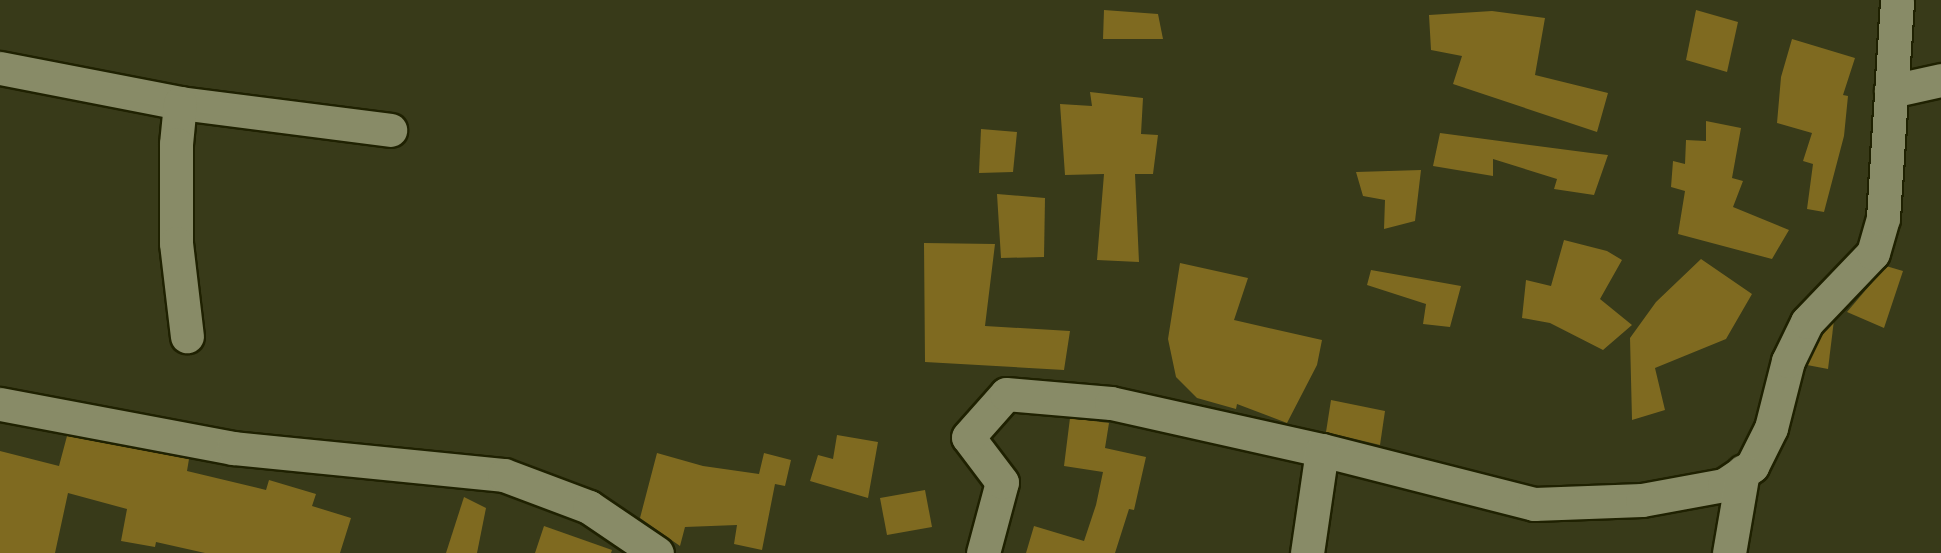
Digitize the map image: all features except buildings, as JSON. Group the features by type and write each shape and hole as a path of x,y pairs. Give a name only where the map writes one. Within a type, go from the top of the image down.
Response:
{"street":[{"path":"983,553 1002,482 969,437 1006,394 1111,403 1322,450 1534,504 1642,500 1724,485 1752,466 1771,428 1788,361 1807,322 1845,278 1873,253 1883,218 1897,0"},
{"path":"0,68 180,104 390,130"},
{"path":"1891,91 1941,80"},
{"path":"180,104 176,144 176,243 187,336"},
{"path":"0,404 233,448 504,475 589,507 657,553"},
{"path":"1307,553 1322,450"},
{"path":"1729,553 1743,471"}]}
